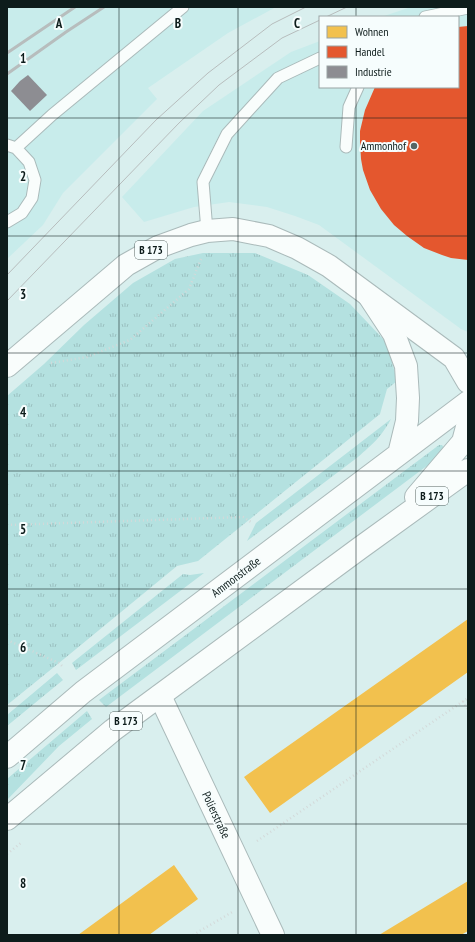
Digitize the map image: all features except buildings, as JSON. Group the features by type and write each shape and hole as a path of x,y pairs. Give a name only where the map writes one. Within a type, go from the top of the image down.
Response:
{"main road":[{"name":"B 173","path":"7,366 126,265 158,247 191,234 233,229 269,236 297,248 330,266 454,358 468,382"},
{"name":"B 173","path":"368,295 394,334 406,366 408,398 406,421 399,454"},
{"name":"Ammonstraße","path":"7,757 83,692 468,402"},
{"path":"396,521 463,442 468,423"},
{"name":"B 173","path":"7,819 113,730 396,521 468,470"},
{"name":"Polierstraße","path":"160,696 273,935"}],"lane":[{"path":"7,222 22,213 32,198 35,180 29,162 12,147 183,7"},
{"path":"430,16 468,8"},
{"path":"207,231 203,182 227,134 278,78 319,58"},
{"path":"346,147 349,107 358,88"}],"path":[{"path":"51,363 87,357 130,340 166,310 189,289 203,253 207,231"},
{"path":"7,525 243,517 251,522"},
{"path":"7,640 59,663 62,666"},
{"path":"235,856 468,698"},
{"path":"463,701 468,710"},
{"path":"193,935 255,898"}],"shaded area":[{"path":"7,7 276,7 228,33 148,88 157,99 63,193 43,225 7,259"},
{"path":"411,7 468,7 468,332 461,329 319,225 267,207 229,202 194,207 144,222 122,197 203,111 291,52 319,41 319,88 459,88 459,16 384,16"}],"green space":[{"path":"203,253 255,253 308,275 350,304 387,343 397,381 387,389 380,414 198,561 177,566 7,705 7,396 44,364 84,325 133,283 175,259"},
{"path":"391,419 384,431 358,457 247,541 256,523"},
{"path":"439,445 442,445 444,448 432,462 106,707 99,700"},
{"path":"204,573 76,670 72,663 183,574 190,575"},
{"path":"57,673 63,680 7,726 7,715"},
{"path":"87,711 92,719 59,746 7,800 7,779"}],"tram line":[{"path":"7,275 156,120 208,73 272,24 306,7"},
{"path":"328,16 347,7"},
{"path":"7,301 179,123 219,85 282,38 319,20"}],"railway":[{"path":"7,53 75,7"},
{"path":"7,74 104,7"}],"place":[{"name":"Ammonhof","path":"414,146"}]}
